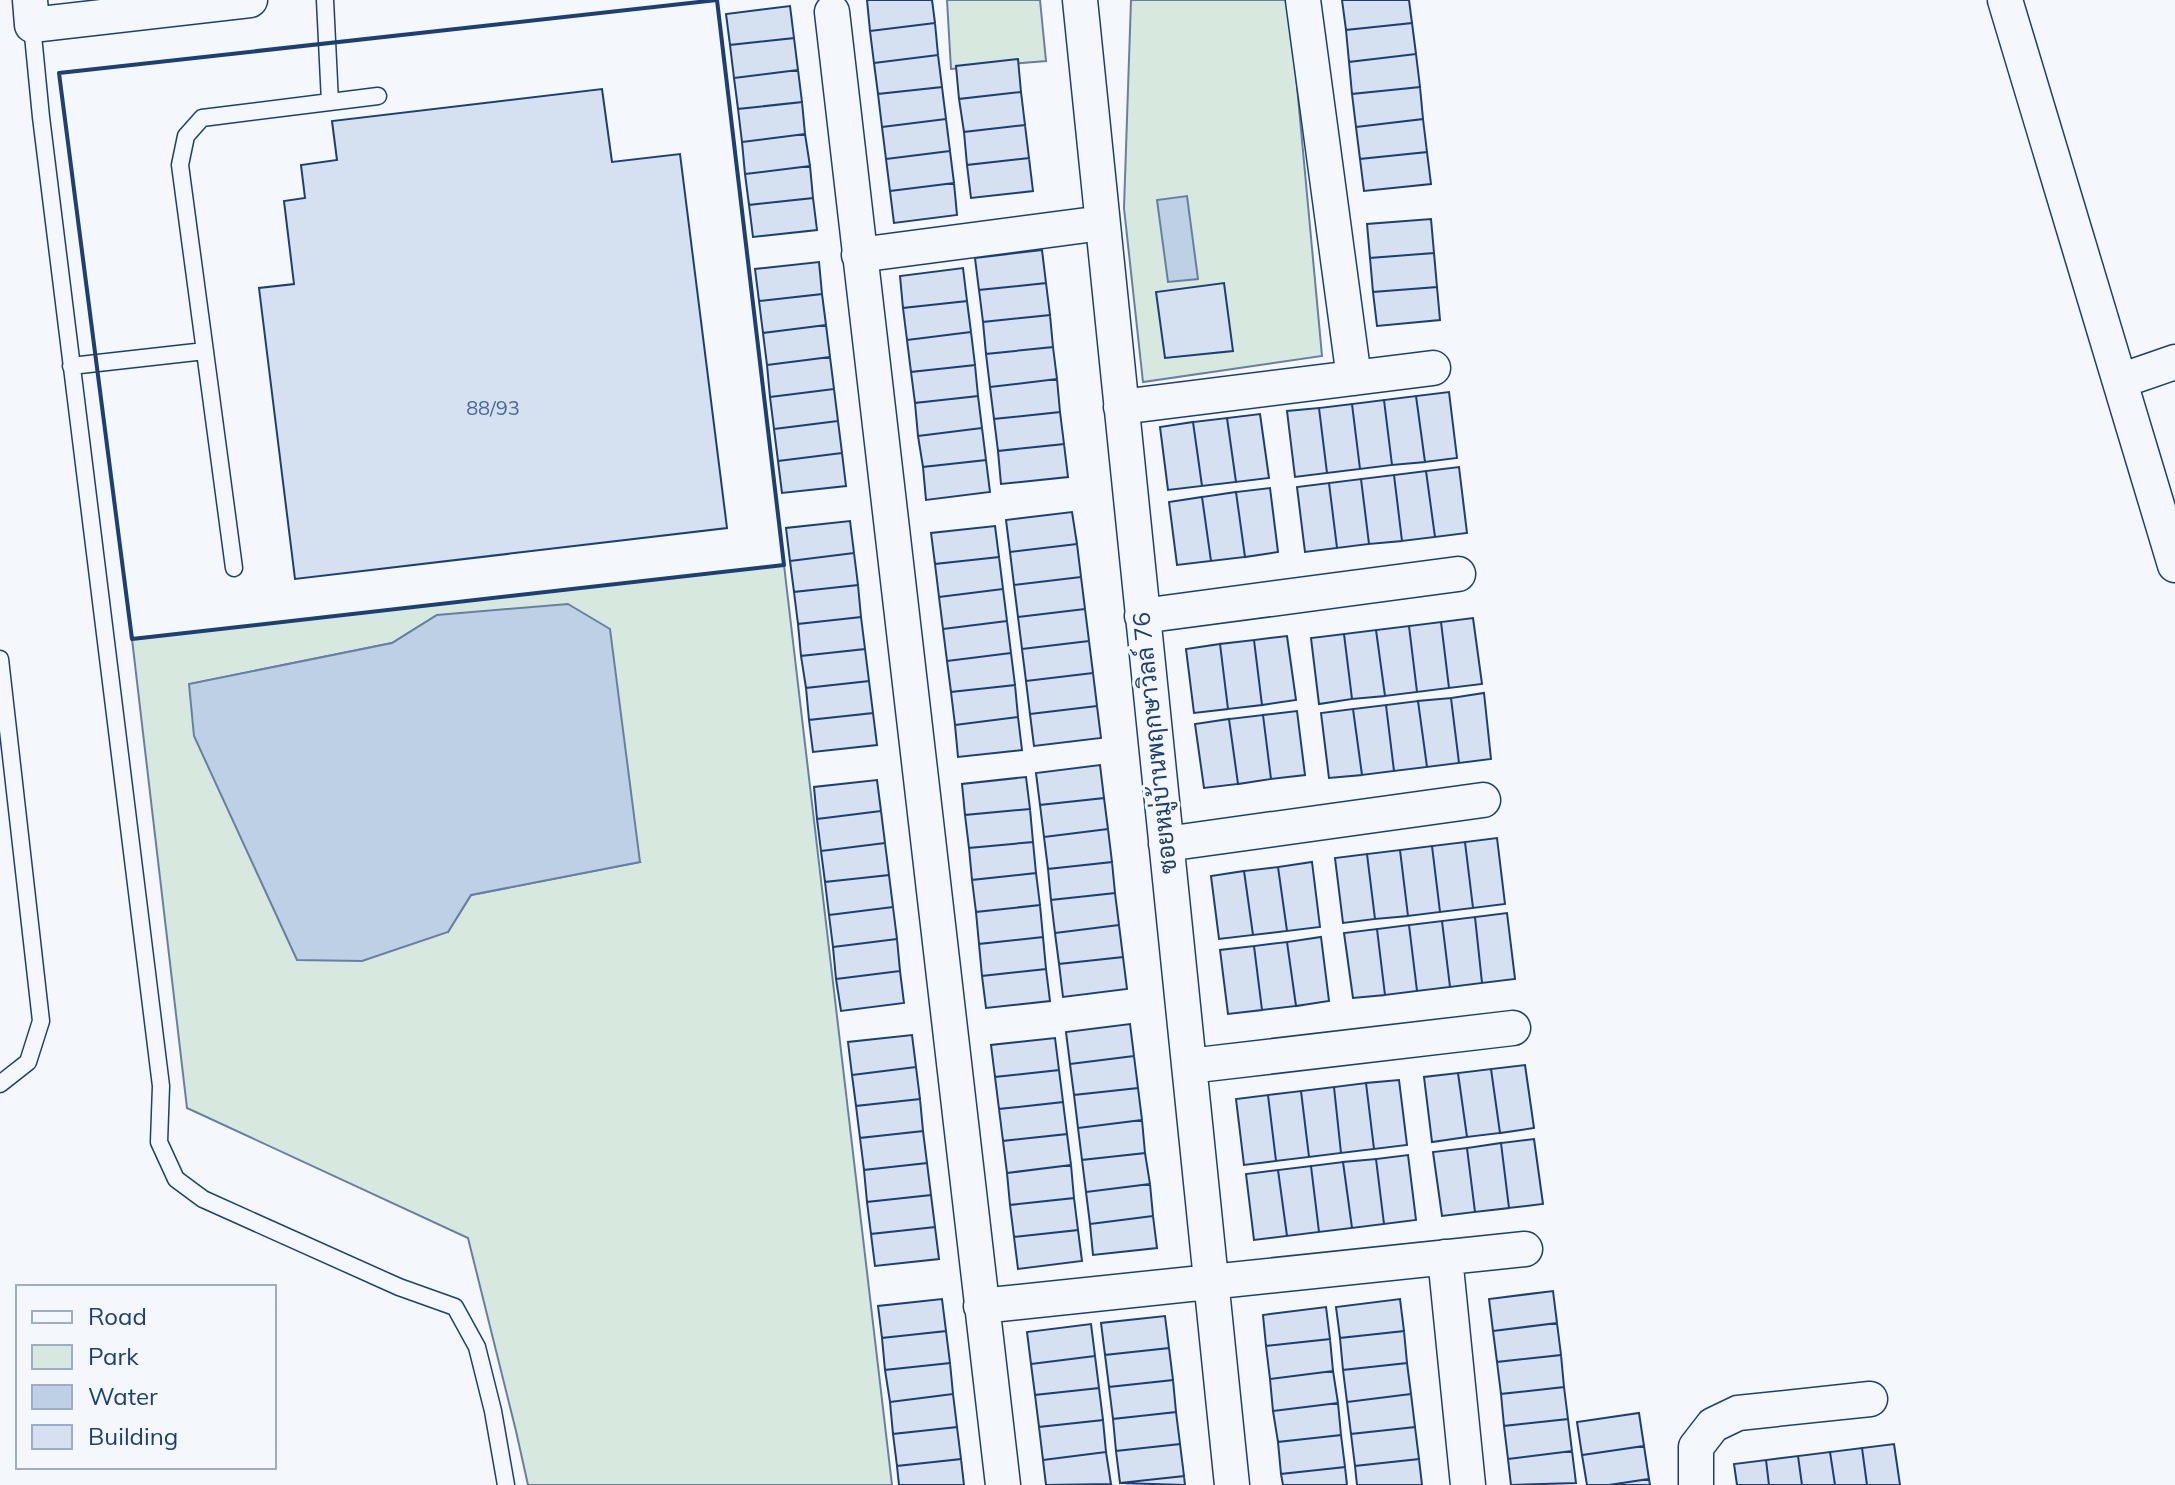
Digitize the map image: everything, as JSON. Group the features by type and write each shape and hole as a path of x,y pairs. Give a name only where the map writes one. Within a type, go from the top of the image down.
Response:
{"street":[{"path":"31,12 250,0"},
{"name":"ซอยหมู่บ้านพฤกษาวิลล์ 76","path":"1080,0 1232,1485"},
{"path":"1303,0 1354,378"},
{"path":"2005,0 2175,565"},
{"path":"832,12 1003,1485"},
{"path":"859,255 1102,223"},
{"path":"2120,381 2175,362"},
{"path":"1121,407 1433,368"},
{"path":"1142,616 1458,574"},
{"path":"1166,844 1483,800"},
{"path":"1189,1066 1513,1028"},
{"path":"981,1306 1525,1249"},
{"path":"1445,1257 1468,1485"},
{"path":"1696,1485 1696,1447 1713,1425 1738,1413 1870,1399"}],"lane":[{"path":"325,0 330,102"},
{"path":"31,12 71,366 161,1086 159,1142 176,1179 203,1199 399,1287 455,1307 477,1347 493,1411 506,1485"},
{"path":"234,568 180,165 186,136 202,118 378,96"},
{"path":"71,366 205,351"},
{"path":"0,659 41,1021 28,1062 0,1084"}],"green space":[{"path":"947,0 1040,0 1046,61 951,69"},
{"path":"1131,0 1289,0 1322,356 1143,382 1124,208"},
{"path":"784,565 892,1485 528,1485 468,1238 187,1108 132,639","holes":["437,615 640,862 471,895 448,932 190,684 392,643"]}],"water":[{"path":"1187,196 1198,279 1168,282 1157,200"},
{"path":"568,604 610,629 640,862 471,895 448,932 362,961 297,960 194,736 189,684 392,643 437,615"}],"building":[{"path":"867,0 932,0 935,23 870,31"},
{"path":"1342,0 1409,0 1412,23 1346,30"},
{"path":"790,6 794,38 730,45 726,14"},
{"path":"935,23 938,55 874,63 870,31"},
{"path":"1412,23 1416,54 1349,62 1346,30"},
{"path":"794,38 798,70 734,78 730,45"},
{"path":"1416,54 1420,87 1352,94 1349,62"},
{"path":"938,55 942,87 878,94 874,63"},
{"path":"1018,59 1021,92 959,99 956,66"},
{"path":"798,70 802,102 738,109 734,78"},
{"path":"942,87 946,119 882,127 878,94"},
{"path":"1420,87 1423,119 1356,127 1352,94"},
{"path":"602,89 612,162 680,154 727,528 295,579 259,288 294,284 284,201 305,198 301,165 337,160 332,121"},
{"path":"1021,92 1025,125 964,132 959,99"},
{"path":"802,102 805,134 742,142 738,109"},
{"path":"946,119 950,151 886,159 882,127"},
{"path":"1423,119 1427,152 1360,159 1356,127"},
{"path":"1025,125 1029,158 967,165 964,132"},
{"path":"805,134 810,166 745,174 742,142"},
{"path":"950,151 954,183 890,191 886,159"},
{"path":"1427,152 1431,184 1364,191 1360,159"},
{"path":"1029,158 1033,191 971,198 967,165"},
{"path":"810,166 813,198 749,205 745,174"},
{"path":"954,183 957,215 894,223 890,191"},
{"path":"813,198 817,230 753,237 749,205"},
{"path":"1431,219 1434,253 1370,258 1367,224"},
{"path":"1042,250 1046,283 979,290 975,258"},
{"path":"1434,253 1437,287 1373,292 1370,258"},
{"path":"819,262 822,294 759,301 755,269"},
{"path":"963,268 967,301 903,308 900,276"},
{"path":"1046,283 1050,315 983,322 979,290"},
{"path":"1224,283 1233,351 1165,358 1156,292"},
{"path":"1437,287 1440,320 1377,326 1373,292"},
{"path":"822,294 826,325 763,333 759,301"},
{"path":"967,301 971,332 907,340 903,308"},
{"path":"1050,315 1053,347 986,354 983,322"},
{"path":"826,325 830,357 767,365 763,333"},
{"path":"971,332 975,365 911,372 907,340"},
{"path":"1053,347 1057,379 990,387 986,354"},
{"path":"830,357 834,389 770,397 767,365"},
{"path":"975,365 978,396 915,403 911,372"},
{"path":"1057,379 1060,412 994,419 990,387"},
{"path":"834,389 838,421 774,429 770,397"},
{"path":"1449,392 1457,458 1425,462 1416,396"},
{"path":"978,396 982,428 918,436 915,403"},
{"path":"1416,396 1425,462 1392,465 1384,400"},
{"path":"1384,400 1392,465 1360,469 1352,404"},
{"path":"1352,404 1360,469 1327,473 1319,408"},
{"path":"1319,408 1327,473 1295,477 1287,411"},
{"path":"1060,412 1064,444 998,451 994,419"},
{"path":"1260,414 1269,478 1236,482 1227,418"},
{"path":"1227,418 1236,482 1202,486 1193,422"},
{"path":"838,421 842,453 778,461 774,429"},
{"path":"1193,422 1202,486 1168,490 1160,427"},
{"path":"982,428 986,460 923,467 918,436"},
{"path":"1064,444 1068,477 1001,484 998,451"},
{"path":"842,453 846,486 782,493 778,461"},
{"path":"986,460 990,492 926,500 923,467"},
{"path":"1459,467 1467,533 1435,537 1426,471"},
{"path":"1426,471 1435,537 1402,541 1394,475"},
{"path":"1394,475 1402,541 1369,544 1361,479"},
{"path":"1361,479 1369,544 1337,548 1329,483"},
{"path":"1329,483 1337,548 1305,552 1297,487"},
{"path":"1270,488 1278,552 1245,557 1236,492"},
{"path":"1236,492 1245,557 1211,561 1202,497"},
{"path":"1202,497 1211,561 1177,565 1169,502"},
{"path":"1072,512 1077,544 1010,552 1006,520"},
{"path":"850,521 854,553 790,561 786,528"},
{"path":"995,526 999,557 935,564 931,533"},
{"path":"1077,544 1081,577 1014,585 1010,552"},
{"path":"854,553 858,585 794,592 790,561"},
{"path":"999,557 1003,589 939,597 935,564"},
{"path":"1081,577 1085,609 1018,617 1014,585"},
{"path":"858,585 861,617 798,624 794,592"},
{"path":"1003,589 1007,621 943,629 939,597"},
{"path":"1085,609 1089,641 1022,649 1018,617"},
{"path":"861,617 865,649 801,656 798,624"},
{"path":"1473,618 1482,684 1449,688 1441,622"},
{"path":"1007,621 1011,653 947,661 943,629"},
{"path":"1441,622 1449,688 1417,692 1409,626"},
{"path":"1409,626 1417,692 1385,696 1376,630"},
{"path":"1376,630 1385,696 1352,699 1344,634"},
{"path":"1344,634 1352,699 1319,704 1311,638"},
{"path":"1287,636 1296,700 1262,705 1254,640"},
{"path":"1254,640 1262,705 1228,709 1220,644"},
{"path":"1089,641 1093,673 1026,681 1022,649"},
{"path":"1220,644 1228,709 1194,713 1186,649"},
{"path":"865,649 869,681 806,688 801,656"},
{"path":"1011,653 1015,685 951,692 947,661"},
{"path":"1093,673 1097,706 1030,714 1026,681"},
{"path":"869,681 873,713 809,720 806,688"},
{"path":"1015,685 1018,717 955,725 951,692"},
{"path":"1484,693 1491,759 1459,763 1451,698"},
{"path":"1451,698 1459,763 1427,767 1418,701"},
{"path":"1418,701 1427,767 1394,771 1386,705"},
{"path":"1386,705 1394,771 1362,775 1353,709"},
{"path":"1097,706 1101,738 1034,746 1030,714"},
{"path":"1353,709 1362,775 1329,778 1321,713"},
{"path":"1297,711 1305,775 1271,779 1263,715"},
{"path":"873,713 877,745 813,752 809,720"},
{"path":"1263,715 1271,779 1238,784 1229,719"},
{"path":"1018,717 1022,750 958,757 955,725"},
{"path":"1229,719 1238,784 1204,788 1195,724"},
{"path":"1100,765 1104,798 1040,805 1036,773"},
{"path":"1026,777 1030,809 965,815 962,784"},
{"path":"877,780 881,811 817,819 814,787"},
{"path":"1104,798 1108,829 1044,837 1040,805"},
{"path":"1030,809 1033,842 969,848 965,815"},
{"path":"881,811 885,843 821,851 817,819"},
{"path":"1108,829 1112,862 1048,869 1044,837"},
{"path":"1497,838 1505,904 1473,908 1465,842"},
{"path":"1033,842 1036,873 972,880 969,848"},
{"path":"1465,842 1473,908 1440,912 1432,846"},
{"path":"885,843 889,875 825,882 821,851"},
{"path":"1432,846 1440,912 1408,916 1400,850"},
{"path":"1400,850 1408,916 1375,919 1367,854"},
{"path":"1367,854 1375,919 1343,923 1335,858"},
{"path":"1112,862 1115,893 1051,900 1048,869"},
{"path":"1312,862 1320,927 1287,931 1278,867"},
{"path":"1278,867 1287,931 1253,935 1244,871"},
{"path":"1244,871 1253,935 1219,939 1211,876"},
{"path":"1036,873 1040,905 976,912 972,880"},
{"path":"889,875 893,907 829,915 825,882"},
{"path":"1115,893 1119,925 1055,933 1051,900"},
{"path":"1040,905 1043,937 979,944 976,912"},
{"path":"893,907 897,939 833,947 829,915"},
{"path":"1507,913 1515,979 1482,983 1475,917"},
{"path":"1475,917 1482,983 1450,987 1442,921"},
{"path":"1442,921 1450,987 1417,991 1409,925"},
{"path":"1119,925 1123,957 1059,964 1055,933"},
{"path":"1409,925 1417,991 1385,995 1377,929"},
{"path":"1377,929 1385,995 1353,998 1344,933"},
{"path":"1043,937 1046,969 982,976 979,944"},
{"path":"1321,937 1329,1001 1296,1006 1287,942"},
{"path":"897,939 900,971 836,979 833,947"},
{"path":"1287,942 1296,1006 1262,1010 1254,946"},
{"path":"1254,946 1262,1010 1228,1014 1220,950"},
{"path":"1123,957 1127,989 1063,997 1059,964"},
{"path":"1046,969 1050,1001 986,1008 982,976"},
{"path":"900,971 904,1003 841,1011 836,979"},
{"path":"1130,1024 1134,1056 1070,1064 1066,1032"},
{"path":"912,1035 916,1067 852,1075 848,1042"},
{"path":"1055,1038 1059,1070 995,1077 991,1045"},
{"path":"1134,1056 1138,1088 1074,1095 1070,1064"},
{"path":"1525,1065 1534,1128 1500,1133 1491,1069"},
{"path":"916,1067 920,1099 856,1106 852,1075"},
{"path":"1491,1069 1500,1133 1467,1137 1458,1073"},
{"path":"1059,1070 1063,1102 999,1109 995,1077"},
{"path":"1458,1073 1467,1137 1432,1142 1424,1077"},
{"path":"1399,1080 1407,1145 1374,1149 1366,1083"},
{"path":"1366,1083 1374,1149 1341,1153 1334,1087"},
{"path":"1334,1087 1341,1153 1309,1157 1301,1091"},
{"path":"1138,1088 1142,1120 1078,1128 1074,1095"},
{"path":"1301,1091 1309,1157 1276,1161 1268,1095"},
{"path":"1268,1095 1276,1161 1244,1165 1236,1099"},
{"path":"920,1099 923,1131 860,1138 856,1106"},
{"path":"1063,1102 1067,1134 1003,1141 999,1109"},
{"path":"1142,1120 1145,1153 1082,1160 1078,1128"},
{"path":"923,1131 927,1163 864,1170 860,1138"},
{"path":"1067,1134 1071,1165 1007,1173 1003,1141"},
{"path":"1534,1139 1543,1204 1509,1208 1501,1143"},
{"path":"1501,1143 1509,1208 1475,1212 1467,1148"},
{"path":"1467,1148 1475,1212 1442,1216 1433,1152"},
{"path":"1145,1153 1150,1184 1086,1192 1082,1160"},
{"path":"1408,1155 1416,1220 1384,1224 1376,1159"},
{"path":"1376,1159 1384,1224 1352,1228 1343,1162"},
{"path":"1343,1162 1352,1228 1319,1232 1311,1166"},
{"path":"927,1163 931,1195 867,1202 864,1170"},
{"path":"1071,1165 1074,1198 1010,1205 1007,1173"},
{"path":"1311,1166 1319,1232 1287,1236 1278,1170"},
{"path":"1278,1170 1287,1236 1254,1240 1246,1174"},
{"path":"1150,1184 1153,1216 1090,1224 1086,1192"},
{"path":"931,1195 935,1227 871,1234 867,1202"},
{"path":"1074,1198 1078,1230 1014,1237 1010,1205"},
{"path":"1153,1216 1157,1248 1093,1255 1090,1224"},
{"path":"935,1227 939,1259 875,1266 871,1234"},
{"path":"1078,1230 1082,1261 1018,1269 1014,1237"},
{"path":"1553,1291 1557,1323 1493,1331 1489,1299"},
{"path":"942,1299 946,1331 882,1338 878,1306"},
{"path":"1400,1299 1404,1331 1340,1338 1336,1307"},
{"path":"1326,1307 1330,1339 1266,1346 1263,1315"},
{"path":"1165,1316 1169,1348 1105,1355 1101,1323"},
{"path":"1557,1323 1561,1355 1497,1362 1493,1331"},
{"path":"1091,1324 1095,1356 1031,1364 1027,1332"},
{"path":"946,1331 950,1363 885,1370 882,1338"},
{"path":"1404,1331 1407,1363 1343,1370 1340,1338"},
{"path":"1330,1339 1333,1371 1270,1379 1266,1346"},
{"path":"1169,1348 1173,1380 1109,1387 1105,1355"},
{"path":"1561,1355 1564,1387 1501,1394 1497,1362"},
{"path":"1095,1356 1099,1388 1035,1395 1031,1364"},
{"path":"950,1363 953,1394 890,1402 885,1370"},
{"path":"1407,1363 1411,1394 1347,1402 1343,1370"},
{"path":"1333,1371 1338,1403 1273,1411 1270,1379"},
{"path":"1173,1380 1176,1412 1113,1419 1109,1387"},
{"path":"1564,1387 1568,1419 1504,1426 1501,1394"},
{"path":"1099,1388 1103,1420 1039,1427 1035,1395"},
{"path":"953,1394 957,1427 893,1434 890,1402"},
{"path":"1411,1394 1415,1427 1351,1434 1347,1402"},
{"path":"1338,1403 1341,1435 1278,1442 1273,1411"},
{"path":"1176,1412 1180,1444 1116,1451 1113,1419"},
{"path":"1639,1413 1644,1446 1582,1455 1577,1422"},
{"path":"1568,1419 1572,1451 1508,1459 1504,1426"},
{"path":"1103,1420 1106,1452 1043,1460 1039,1427"},
{"path":"957,1427 961,1459 897,1466 893,1434"},
{"path":"1415,1427 1419,1459 1355,1466 1351,1434"},
{"path":"1341,1435 1345,1467 1281,1474 1278,1442"},
{"path":"1180,1444 1184,1476 1120,1483 1116,1451"},
{"path":"1894,1444 1900,1485 1867,1485 1862,1448"},
{"path":"1644,1446 1649,1479 1587,1485 1582,1455"},
{"path":"1862,1448 1867,1485 1835,1485 1830,1452"},
{"path":"1572,1451 1576,1483 1511,1485 1508,1459"},
{"path":"1106,1452 1111,1484 1046,1485 1043,1460"},
{"path":"1830,1452 1835,1485 1802,1485 1798,1456"},
{"path":"1798,1456 1802,1485 1769,1485 1766,1460"},
{"path":"961,1459 964,1485 899,1485 897,1466"},
{"path":"1419,1459 1422,1485 1357,1485 1355,1466"},
{"path":"1766,1460 1769,1485 1737,1485 1734,1464"},
{"path":"1345,1467 1347,1485 1283,1485 1281,1474"},
{"path":"1184,1476 1185,1485 1120,1483"},
{"path":"1649,1479 1650,1485 1609,1485"}],"wall":[{"path":"717,0 784,565 132,639 59,73 717,0"}]}
